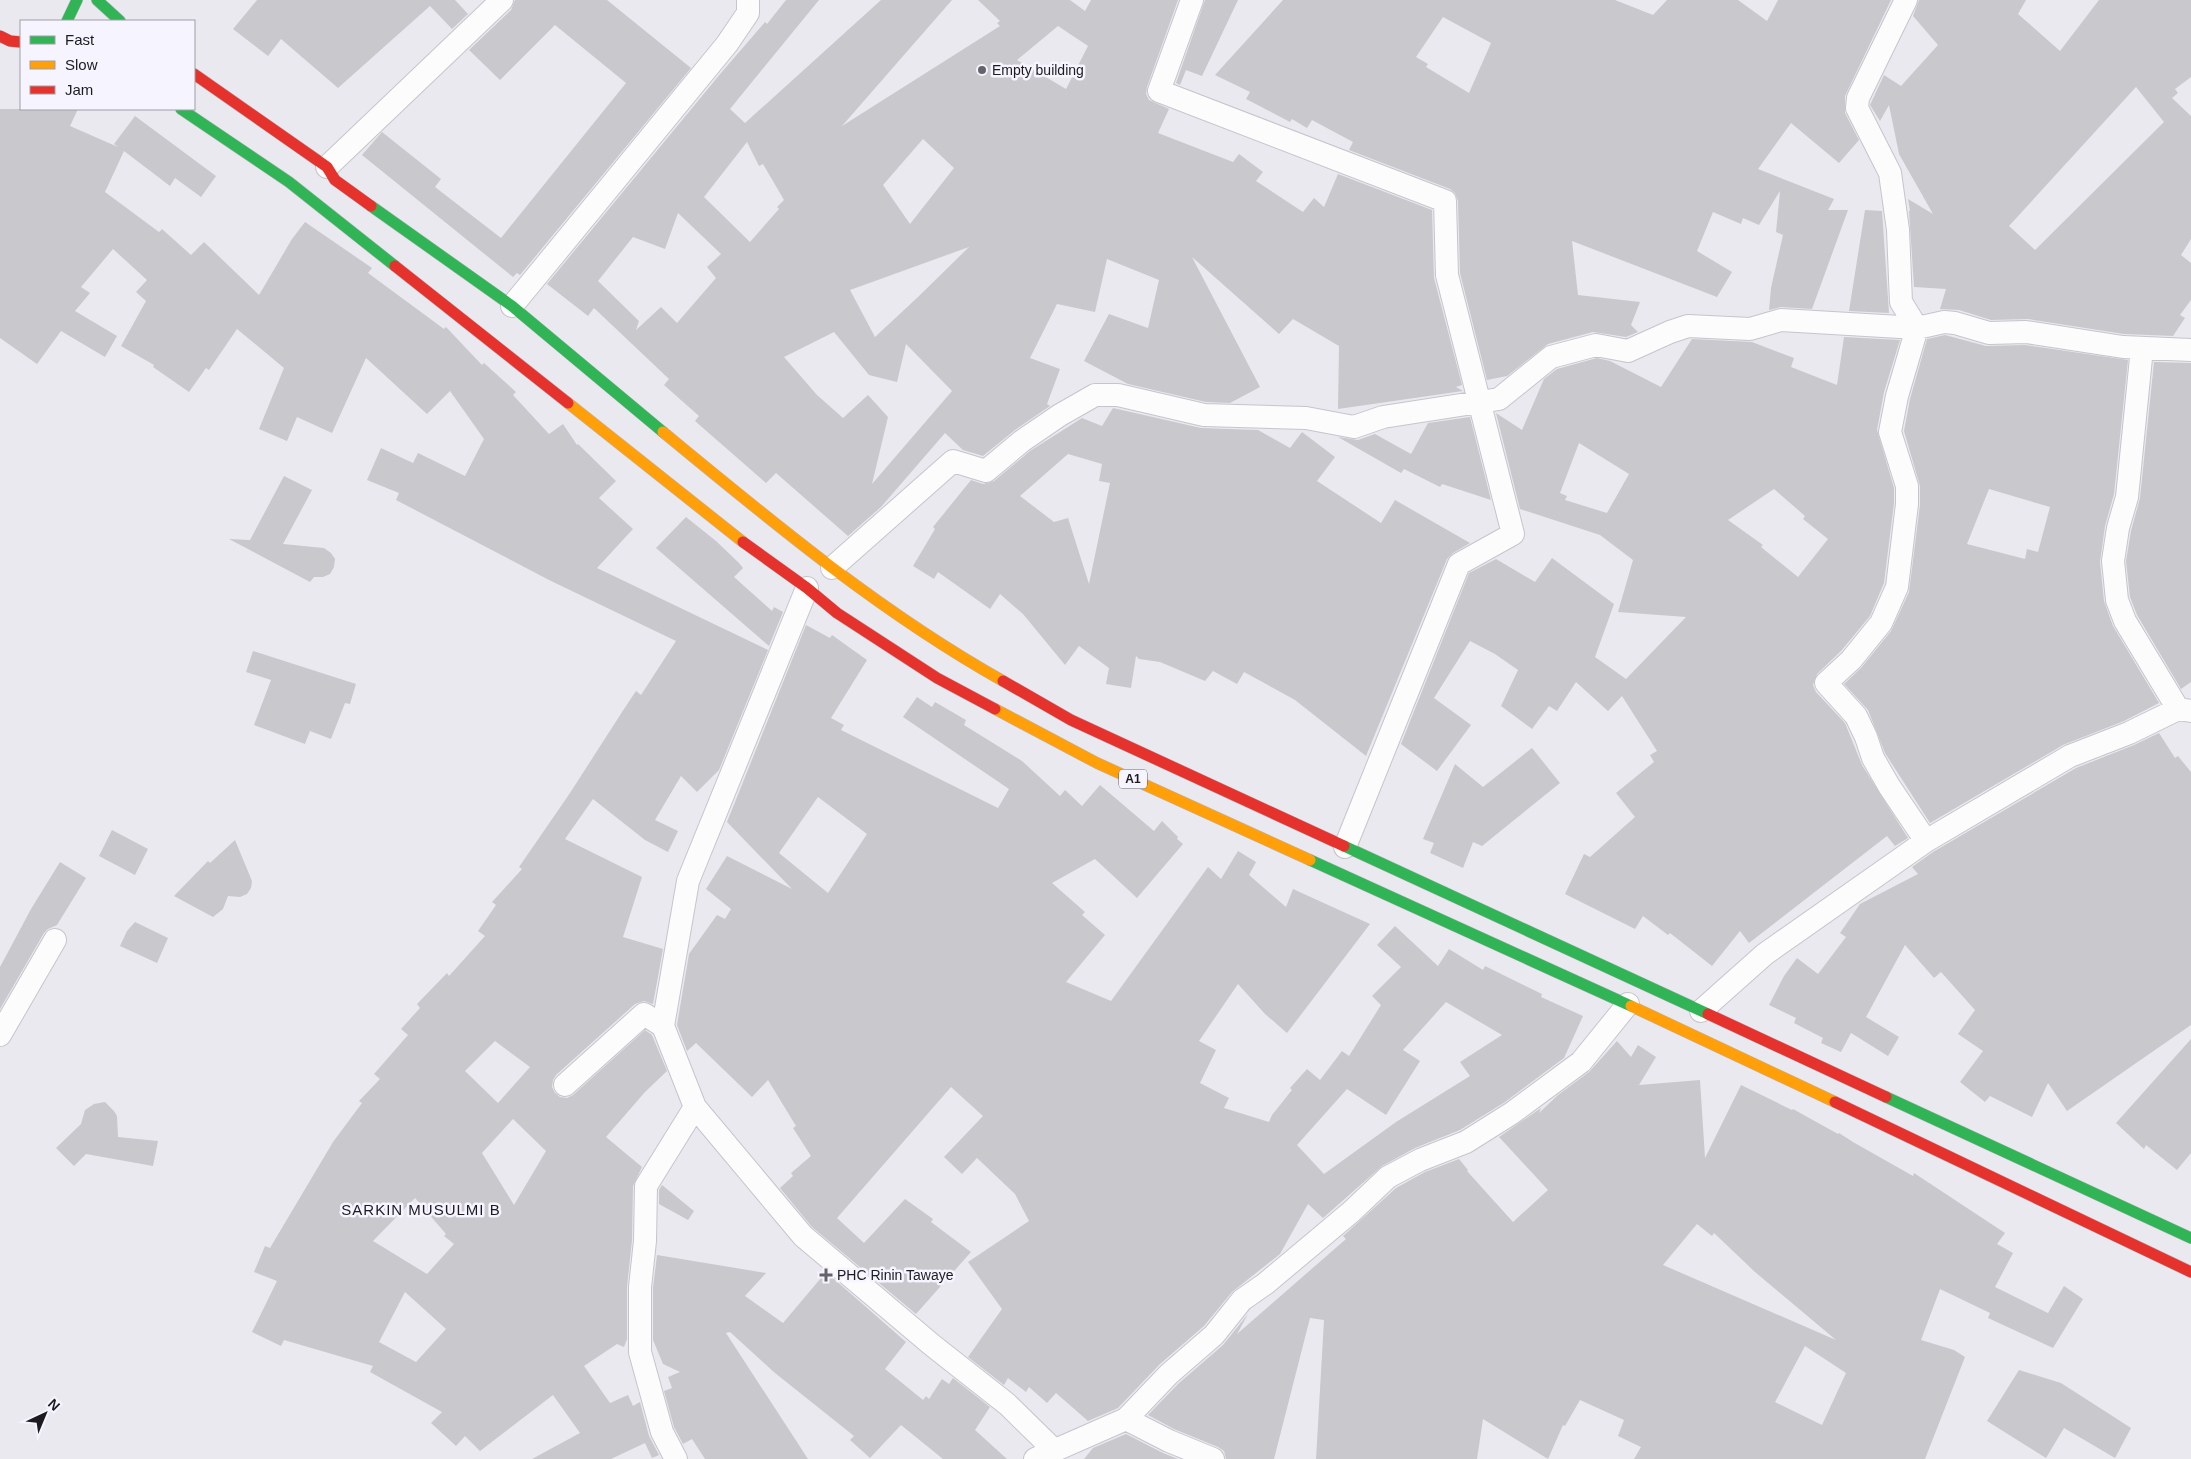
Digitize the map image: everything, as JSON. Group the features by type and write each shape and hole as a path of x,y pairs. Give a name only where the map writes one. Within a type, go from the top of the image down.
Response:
{"highway":[{"path":"67,20 77,0"},
{"path":"96,0 119,20"},
{"name":"A1","path":"195,75 327,167 335,180 512,306 796,542 959,657 1071,720 2191,1238"},
{"name":"A1","path":"183,110 289,182 757,553 808,588 837,613 936,678 1097,763 1628,1004 2191,1272"}],"street":[{"path":"327,167 502,0"},
{"path":"512,306 727,44 748,13 748,0"},
{"path":"1192,0 1159,91 1445,201 1447,275 1513,534 1459,564 1345,847"},
{"path":"1906,0 1858,98 1857,108 1890,173 1898,230 1901,302 1917,328 1897,396 1890,432 1908,486 1907,504 1897,587 1880,623 1851,660 1826,683 1856,716 1873,758 1926,841"},
{"path":"832,568 953,461 986,471 1022,442 1095,395 1118,395 1151,401 1204,415 1306,418 1354,427 1383,417 1499,399 1550,357 1596,345 1628,351 1688,326 1750,329 1781,320 1917,328 1944,322 1955,323 1990,333 2026,332 2123,347 2190,348"},
{"path":"1701,1010 1772,949 1926,841 2070,756 2185,710 2125,621 2117,600 2113,561 2118,528 2127,497 2142,348"},
{"path":"808,588 688,880 663,1026 695,1107 803,1236 932,1345 1007,1404 1055,1450"},
{"path":"0,1035 55,940"},
{"path":"1034,1459 1126,1419 1169,1374 1214,1335 1242,1300 1265,1284 1351,1212 1388,1177 1420,1160 1466,1142 1512,1113 1582,1062 1628,1004"},
{"path":"565,1085 644,1014 663,1026"},
{"path":"676,1459 662,1432 640,1352 640,1286 645,1241 646,1186 695,1107"},
{"path":"1126,1419 1164,1450 1213,1459"}],"building":[{"path":"257,0 455,0 468,14 452,29 430,6 338,88 281,39 268,56 233,29"},
{"path":"515,0 607,0 691,68 520,275 517,273 513,277 362,155 382,132 441,179 435,187 501,238 626,83 555,25 500,80 469,50 511,10"},
{"path":"786,0 819,0 730,109 745,123 881,0 952,0 842,126 1000,26 997,23 1000,21 978,0 1070,0 1085,11 1091,0 1178,0 1147,87 1146,94 1149,100 1169,109 1158,133 1233,162 1239,154 1263,172 1256,181 1303,212 1314,198 1324,207 1338,174 1432,210 1434,278 1462,385 1456,387 1463,391 1338,409 1339,346 1293,319 1279,334 1192,257 1260,387 1230,403 1206,402 1128,384 1084,361 1109,314 1148,328 1159,280 1107,259 1095,312 1057,304 1030,358 1060,369 1047,404 1050,406 1015,430 983,456 963,450 945,433 881,507 848,536 776,473 766,483 695,421 699,416 664,385 669,379 594,308 588,316 547,284 721,73 765,22 767,24","holes":["1058,26 1088,46 1066,89 1017,60","923,139 954,168 910,224 883,185","747,142 759,166 763,164 784,200 777,207 779,209 750,242 704,197","678,213 721,254 707,267 716,278 677,323 661,307 636,330 639,321 598,281 633,237 665,249","969,247 918,297 875,337 850,290","834,332 869,375 897,382 906,344 952,391 872,484 888,417 868,395 843,418 817,395 784,357"]},
{"path":"1205,0 1238,0 1202,76 1186,70 1180,85 1176,83"},
{"path":"1283,0 1615,0 1653,15 1667,0 1738,0 1767,21 1778,0 1891,0 1845,96 1845,113 1859,140 1839,163 1791,123 1758,169 1834,199 1828,210 1848,210 1812,309 1781,307 1769,310 1771,288 1783,235 1776,232 1780,191 1759,225 1743,218 1741,224 1713,212 1697,251 1732,272 1717,297 1572,241 1578,295 1640,302 1631,325 1638,332 1626,337 1593,332 1548,344 1507,376 1487,380 1460,273 1458,201 1455,193 1450,189 1349,150 1353,142 1312,120 1307,128 1292,119 1290,122 1246,99 1250,92 1215,75","holes":["1443,17 1491,43 1469,93 1426,67 1428,64 1416,57"]},
{"path":"1919,0 2026,0 2018,14 2060,51 2099,0 2191,0 2191,77 2175,89 2178,93 2172,98 2191,116 2191,239 2181,255 2191,263 2191,300 2180,315 2185,318 2173,336 2124,334 2028,319 1991,320 1959,310 1940,309 1946,289 1914,287 1908,199 1933,214 1899,154 1889,105 1880,121 1870,105 1884,75 1901,86 1938,45 1913,16","holes":["2136,87 2164,122 2035,250 2009,226"]},
{"path":"0,109 78,110 70,126 118,147 114,144 135,116 216,176 201,197 175,178 170,186 124,151 105,192 159,232 162,229 191,255 204,242 259,295 292,239 305,222 372,268 368,273 444,329 446,327 482,365 484,363 516,392 513,395 549,434 563,424 577,445 616,481 599,498 633,529 597,568 768,650 719,770 697,792 681,776 655,820 678,831 668,852 645,840 593,799 565,839 642,877 623,937 663,949 653,1004 644,1001 635,1004 556,1075 552,1087 560,1097 567,1098 573,1095 645,1030 652,1035 667,1071 645,1092 606,1137 642,1167 633,1186 632,1240 627,1287 627,1339 624,1347 617,1344 584,1366 610,1403 628,1395 633,1406 640,1402 649,1436 659,1455 652,1458 645,1443 611,1459 532,1459 580,1433 553,1395 480,1451 465,1436 456,1446 431,1423 442,1412 370,1372 373,1366 284,1340 281,1346 252,1332 277,1281 254,1272 265,1246 270,1248 333,1142 362,1103 359,1101 380,1079 374,1074 408,1035 401,1029 420,1008 417,1004 447,973 449,976 485,936 478,931 496,905 492,902 522,869 519,867 570,793 636,691 641,695 676,641 549,580 396,500 399,493 367,480 381,448 413,463 418,453 465,476 484,439 450,391 427,414 366,358 332,433 297,417 287,441 259,429 284,368 237,329 209,370 206,368 189,392 153,367 154,365 121,346 146,301 136,292 147,280 113,249 81,287 90,293 75,311 117,336 105,357 61,331 37,364 0,338","holes":["495,1041 530,1067 498,1103 465,1071","513,1119 546,1151 514,1205 482,1153","415,1198 446,1234 444,1236 454,1244 427,1274 373,1241","405,1292 446,1329 416,1362 379,1342"]},
{"path":"1865,210 1882,211 1889,313 1849,311"},
{"path":"1945,335 1986,346 2025,345 2128,360 2114,494 2105,526 2100,562 2104,601 2113,626 2159,703 2124,721 2063,745 1930,823 1885,753 1868,710 1844,684 1861,668 1891,631 1909,592 1920,505 1920,486 1904,431 1910,399 1927,339","holes":["1989,489 2050,507 2038,552 2027,549 2025,559 1967,544"]},
{"path":"1844,337 1900,340 1884,392 1877,430 1894,488 1894,503 1884,583 1870,616 1841,651 1817,674 1813,685 1816,692 1845,723 1862,765 1908,838 1895,846 1887,836 1749,943 1740,931 1712,966 1670,933 1668,935 1643,916 1635,929 1565,894 1584,854 1590,857 1635,817 1616,793 1654,762 1650,755 1657,751 1622,696 1608,711 1576,682 1557,711 1549,706 1532,729 1501,706 1518,670 1495,654 1470,641 1434,698 1471,725 1437,771 1401,744 1469,573 1496,559 1535,582 1552,558 1614,604 1595,657 1626,679 1686,617 1618,612 1633,560 1600,535 1520,509 1496,413 1522,430 1544,379 1557,369 1597,358 1610,361 1661,387 1692,339 1752,342 1794,358 1791,367 1837,385","holes":["1579,443 1629,474 1607,513 1565,500 1567,496 1560,493","1774,489 1805,516 1803,519 1828,539 1798,577 1761,547 1763,545 1728,520"]},
{"path":"2154,362 2191,363 2191,682 2181,689 2137,615 2130,597 2126,561 2131,531 2140,498"},
{"path":"1113,408 1201,428 1258,430 1290,448 1302,432 1335,457 1317,481 1381,523 1395,500 1470,543 1447,559 1366,756 1295,700 1244,672 1237,684 1213,671 1205,681 1160,662 1139,659 1136,656 1131,688 1106,684 1109,668 1079,646 1065,665 1023,614 1000,594 990,609 938,572 934,579 913,566 935,529 933,527 971,480 983,484 994,481 1030,451 1082,418 1102,426","holes":["1068,454 1102,464 1099,481 1110,483 1089,584 1068,518 1054,522 1020,496"]},
{"path":"1470,417 1491,500 1442,484 1440,487 1404,469 1401,473 1338,437 1358,440 1375,434 1411,454 1428,423"},
{"path":"284,476 312,490 283,544 324,548 335,559 334,567 330,574 323,577 314,577 310,582 229,539 250,540"},
{"path":"686,517 716,541 743,568 734,577 772,611 774,607 783,612 769,646 656,548"},
{"path":"806,625 830,638 832,635 867,660 831,718 844,725 841,730 998,808 1009,789 903,717 917,697 932,707 935,702 966,720 964,725 1022,761 1060,796 1065,790 1082,806 1100,785 1154,831 1162,821 1178,837 1177,839 1183,844 1137,898 1095,859 1052,883 1085,912 1082,915 1105,935 1066,982 1111,1001 1208,867 1221,879 1238,851 1256,862 1249,875 1286,907 1293,889 1370,924 1287,1033 1265,1014 1238,984 1199,1041 1216,1050 1200,1083 1229,1098 1224,1108 1269,1122 1272,1115 1292,1090 1290,1088 1307,1069 1320,1080 1342,1051 1349,1056 1381,1005 1372,996 1401,967 1377,945 1395,926 1438,966 1449,949 1483,970 1485,966 1542,994 1541,997 1583,1016 1564,1058 1505,1102 1460,1130 1415,1148 1382,1166 1323,1218 1308,1204 1280,1254 1232,1292 1204,1326 1160,1364 1118,1408 1088,1421 1056,1393 1047,1403 1029,1387 1026,1392 1008,1378 1004,1385 968,1357 1002,1309 968,1262 1029,1221 1015,1194 977,1158 962,1174 944,1157 983,1116 951,1087 837,1218 864,1243 905,1199 933,1219 931,1222 971,1252 916,1314 812,1227 780,1188 793,1176 791,1173 811,1156 793,1128 796,1126 768,1080 752,1097 696,1043 687,1051 677,1025 689,954 717,915 725,919 731,909 706,889 727,856 792,889 727,822","holes":["818,797 867,834 828,893 779,853","1446,1002 1502,1035 1460,1062 1470,1076 1396,1122 1324,1174 1297,1145 1347,1089 1386,1115 1420,1061 1403,1050"]},
{"path":"253,651 356,684 350,704 345,703 331,739 310,731 305,744 254,725 271,680 246,672"},
{"path":"2159,733 2175,758 2178,756 2191,772 2191,1025 2067,1111 2048,1083 2032,1117 1990,1096 1985,1102 1960,1082 1983,1051 1958,1034 1975,1010 1941,972 1934,978 1905,945 1866,1017 1899,1037 1888,1056 1851,1033 1841,1052 1821,1043 1823,1038 1794,1023 1796,1018 1769,1005 1784,976 1797,958 1818,974 1846,937 1840,933 1860,904 1918,874 1912,867 1933,852 2076,768"},
{"path":"1532,748 1560,783 1482,846 1473,842 1463,868 1430,853 1434,843 1423,839 1455,764 1483,787"},
{"path":"112,830 148,849 135,875 99,856"},
{"path":"235,840 252,881 251,888 247,894 240,897 228,896 223,909 213,917 174,896 208,861 210,863"},
{"path":"60,862 86,878 57,925 44,933 0,1009 0,967 31,909"},
{"path":"135,922 168,938 157,963 120,946 127,931"},
{"path":"2191,1039 2191,1153 2177,1170 2146,1145 2144,1149 2116,1123"},
{"path":"1617,1041 1631,1057 1638,1045 1656,1057 1639,1085 1700,1080 1705,1158 1741,1085 1839,1133 1913,1176 1914,1173 2005,1233 1997,1244 2013,1253 1995,1287 2048,1313 2064,1286 2083,1299 2053,1348 1988,1318 1990,1313 1940,1289 1921,1340 1954,1350 1965,1357 1925,1459 1634,1459 1641,1447 1618,1436 1624,1420 1580,1400 1565,1426 1563,1425 1548,1459 1483,1419 1477,1459 1316,1459 1324,1320 1310,1318 1274,1459 1226,1459 1224,1451 1218,1447 1174,1429 1148,1415 1178,1384 1223,1345 1248,1314 1237,1334 1346,1239 1343,1236 1396,1188 1425,1172 1459,1159 1467,1171 1513,1222 1548,1190 1499,1137 1541,1108 1539,1113 1558,1095 1589,1072","holes":["1697,1224 1712,1236 1714,1233 1755,1272 1836,1340 1663,1265","1805,1346 1846,1373 1822,1425 1775,1402"]},
{"path":"105,1102 117,1116 118,1137 158,1141 153,1166 86,1154 74,1166 56,1148 81,1124 85,1110 94,1104"},
{"path":"662,1185 694,1211 688,1220 659,1204 659,1190"},
{"path":"657,1255 766,1273 745,1296 783,1323 826,1272 906,1342 885,1369 923,1400 926,1396 929,1399 942,1379 949,1384 953,1378 990,1407 975,1430 1007,1459 943,1459 901,1425 870,1458 850,1440 854,1436 775,1373 730,1332 726,1333 808,1459 705,1459 692,1439 683,1444 674,1427 664,1391 672,1388 668,1377 680,1372 663,1364 653,1340 653,1288"},
{"path":"2019,1370 2061,1383 2131,1428 2115,1458 2064,1428 2046,1458 1987,1421"},
{"path":"1126,1434 1178,1459 1084,1459 1093,1448"}],"traffic: fast":[{"path":"67,20 77,0"},
{"path":"97,0 119,20"},
{"path":"182,110 289,182 395,266"},
{"path":"371,206 512,306 663,432"},
{"path":"1344,846 1708,1014"},
{"path":"1310,860 1631,1006"},
{"path":"1886,1097 2191,1238"}],"traffic: slow":[{"path":"568,403 743,542"},
{"path":"663,432 827,564 913,626 1003,681"},
{"path":"995,709 1097,763 1310,860"},
{"path":"1631,1006 1835,1102"}],"traffic: jam":[{"path":"0,36 10,41 20,42"},
{"path":"195,75 327,167 335,180 371,206"},
{"path":"395,266 568,403"},
{"path":"743,542 807,588 837,613 937,678 995,709"},
{"path":"1003,681 1071,720 1344,846"},
{"path":"1708,1014 1886,1097"},
{"path":"1835,1102 2191,1272"}],"place":[{"name":"Empty building","path":"982,70"},
{"name":"PHC Rinin Tawaye","path":"826,1275"}],"district":[{"name":"SARKIN MUSULMI B","path":"421,1209"}]}
